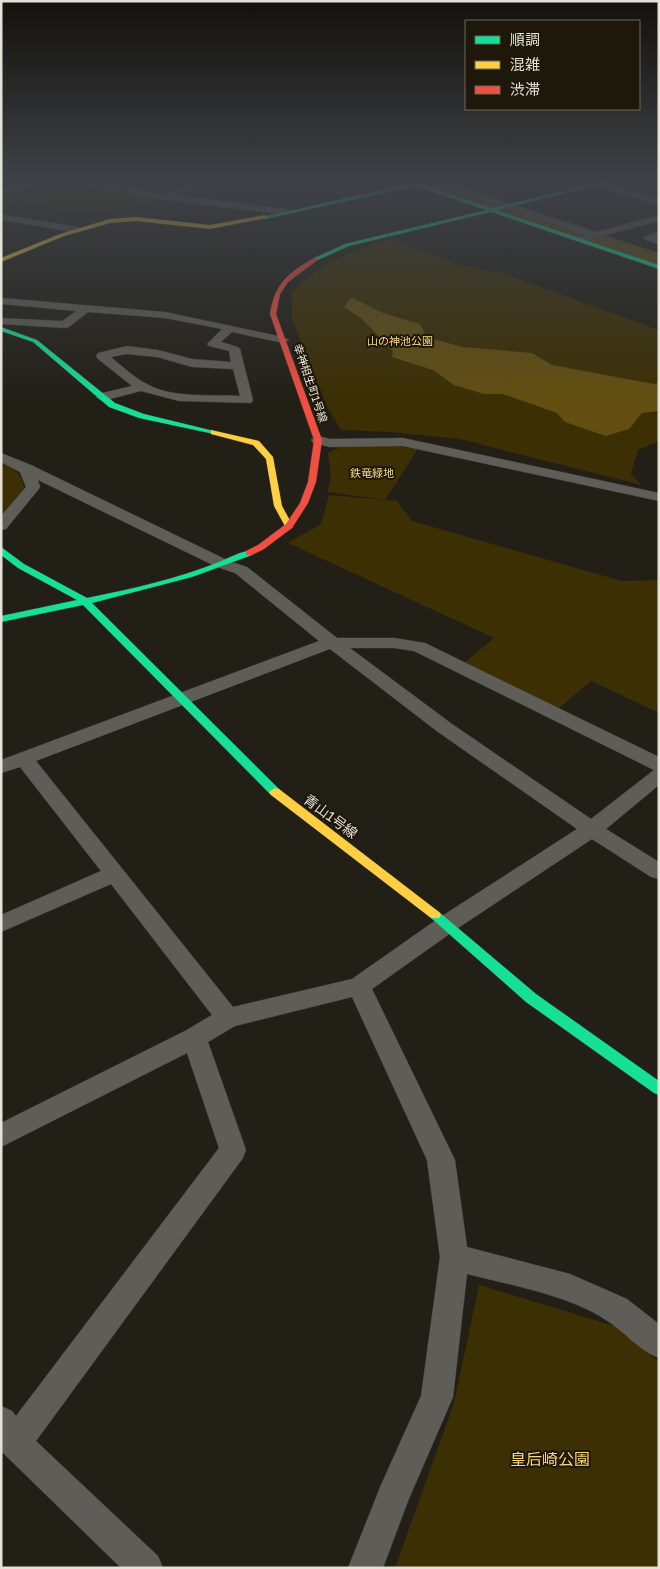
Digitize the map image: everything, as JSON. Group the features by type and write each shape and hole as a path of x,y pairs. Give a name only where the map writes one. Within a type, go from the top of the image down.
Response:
{"street":[{"path":"1,260 13,255"},
{"name":"幸神相生町1号線","path":"1,619 160,584 224,564 261,547 289,526 304,503 312,482 318,440 273,314 275,295 288,278 326,255"},
{"path":"625,255 659,267"},
{"path":"1,301 165,315 283,340"},
{"path":"1,321 65,325 85,309"},
{"path":"230,328 212,344 234,349 247,400 174,396 155,392 142,387 102,356 127,350 158,354 192,363 238,366"},
{"path":"1,329 35,341 112,405 142,416 256,443 270,460 278,506 289,526"},
{"path":"102,398 142,387"},
{"path":"318,440 330,443 403,442 659,497"},
{"path":"1,457 224,564 241,570 330,643 591,830 659,872"},
{"path":"1,526 33,487 26,468"},
{"name":"青山1号線","path":"1,550 21,566 84,601 274,791 448,924 531,998 659,1088"},
{"path":"1,767 330,643 394,643 419,648 659,765"},
{"path":"24,758 228,1018"},
{"path":"1,1136 194,1038 228,1018 359,986 448,924 591,830 659,775"},
{"path":"1,924 115,874"},
{"path":"359,986 442,1160 454,1257 437,1397 393,1497 365,1568"},
{"path":"146,1568 8,1433 233,1150 194,1038"},
{"path":"454,1257 560,1284 616,1309 659,1343"}],"green space":[{"name":"山の神池公園","path":"345,255 434,255 460,265 502,273 659,330 659,441 638,450 631,474 642,485 460,439 390,432 341,430 328,409 292,319 292,293 314,272"},
{"name":"鉄竜緑地","path":"345,445 388,445 418,449 385,500 327,492 331,478 328,453"},
{"path":"1,462 17,472 24,488 1,517"},
{"path":"329,495 397,501 412,521 622,581 659,580 659,713 591,681 557,710 463,664 494,638 288,543 321,524"},
{"name":"皇后崎公園","path":"479,1285 618,1327 659,1362 659,1568 395,1568 454,1403"}],"shaded area":[{"path":"351,297 383,313 420,324 427,337 462,347 532,353 552,365 654,384 659,383 659,411 642,413 629,429 606,436 565,422 557,413 503,394 484,394 454,385 433,370 392,357 393,351 362,319 344,307"}],"waterway":[{"path":"645,255 659,260"}],"traffic: fast":[{"path":"316,259 324,255"},
{"path":"624,255 659,267"},
{"path":"1,329 35,341 112,405 142,416 214,432"},
{"path":"1,550 21,566 85,601 275,792"},
{"path":"1,619 158,585 189,576 249,553"},
{"path":"435,915 531,998 659,1089"}],"traffic: slow":[{"path":"1,260 13,255"},
{"path":"214,432 256,443 270,459 278,506 289,526"},
{"path":"275,792 435,915"}],"traffic: jam":[{"path":"249,553 261,547 289,526 304,503 312,482 318,440 273,314 277,294 286,280 316,259"}]}
